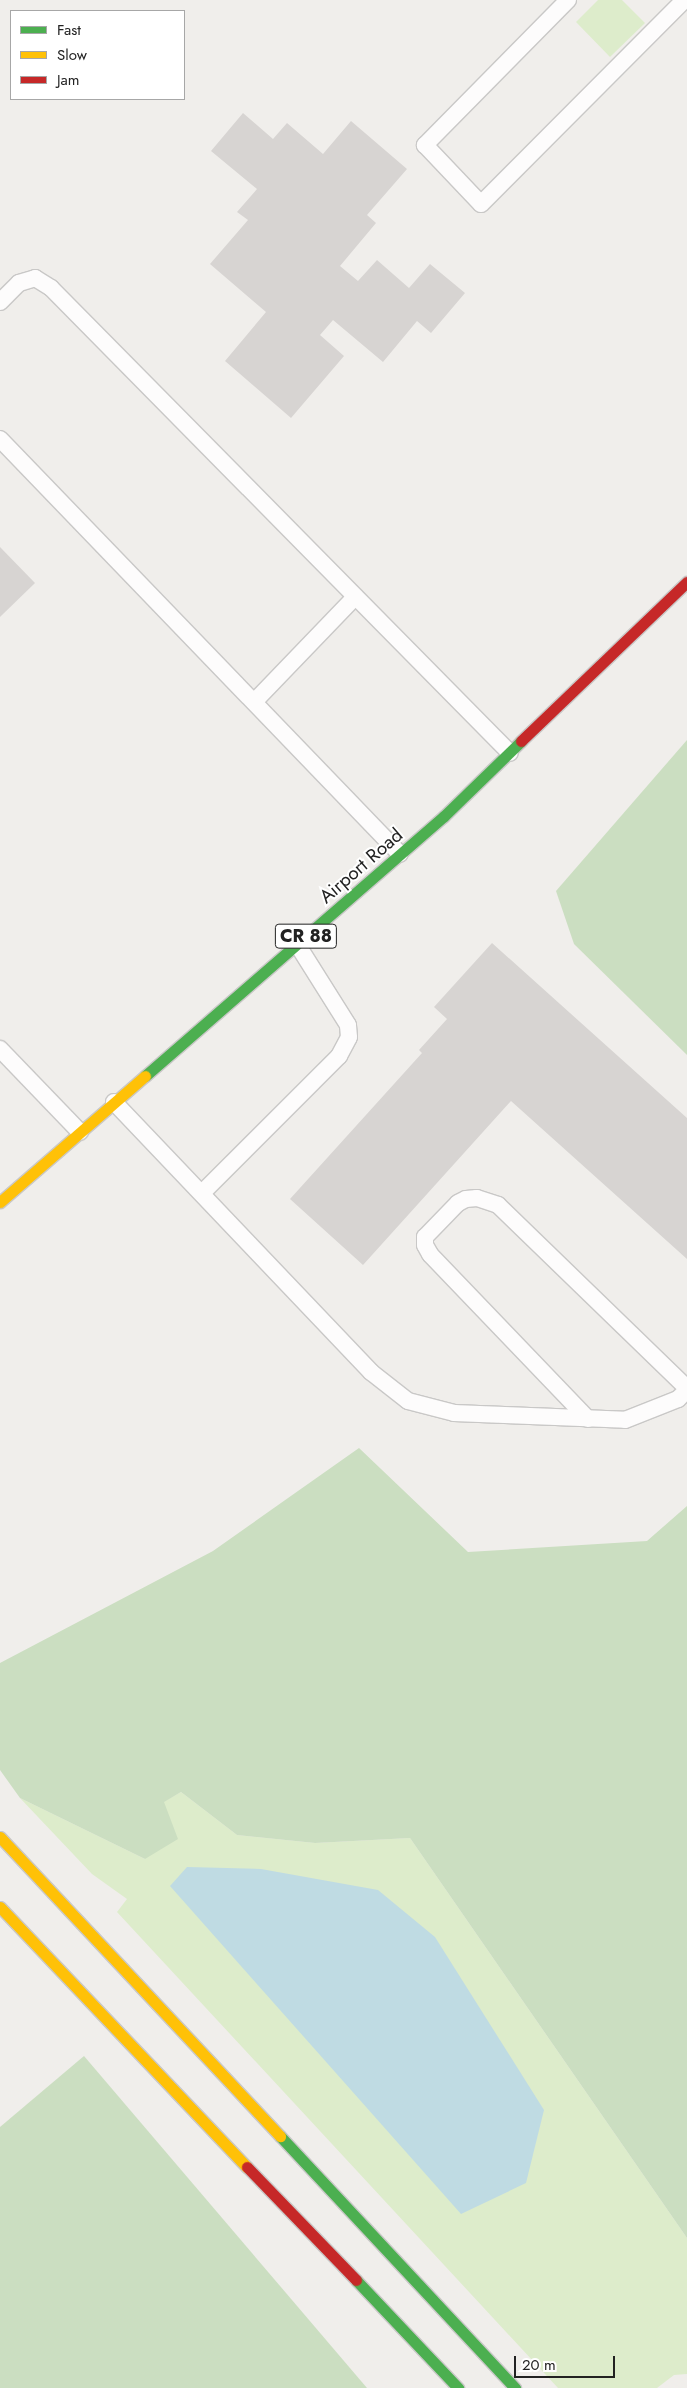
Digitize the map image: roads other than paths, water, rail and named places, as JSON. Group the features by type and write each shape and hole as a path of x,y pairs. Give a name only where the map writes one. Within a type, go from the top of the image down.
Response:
{"main road":[{"name":"Airport Road","path":"0,1202 444,816 650,615 687,582"},
{"path":"650,615 687,595"},
{"path":"0,1837 515,2388"},
{"path":"0,1907 458,2388"}],"lane":[{"path":"568,0 425,145 481,204 684,0"},
{"path":"0,302 19,283 35,278 51,288 510,752"},
{"path":"0,439 400,854"},
{"path":"254,702 355,597"},
{"path":"202,1192 338,1056 349,1037 348,1025 297,944"},
{"path":"0,1049 80,1132"},
{"path":"114,1102 202,1192 371,1372 408,1401 454,1413 588,1419 625,1420 678,1399 687,1389 498,1205 477,1198 466,1199 458,1203 425,1237 425,1245 430,1254 588,1419"}],"water":[{"path":"187,1867 261,1869 378,1890 435,1937 544,2110 526,2183 461,2214 170,1886"}]}
